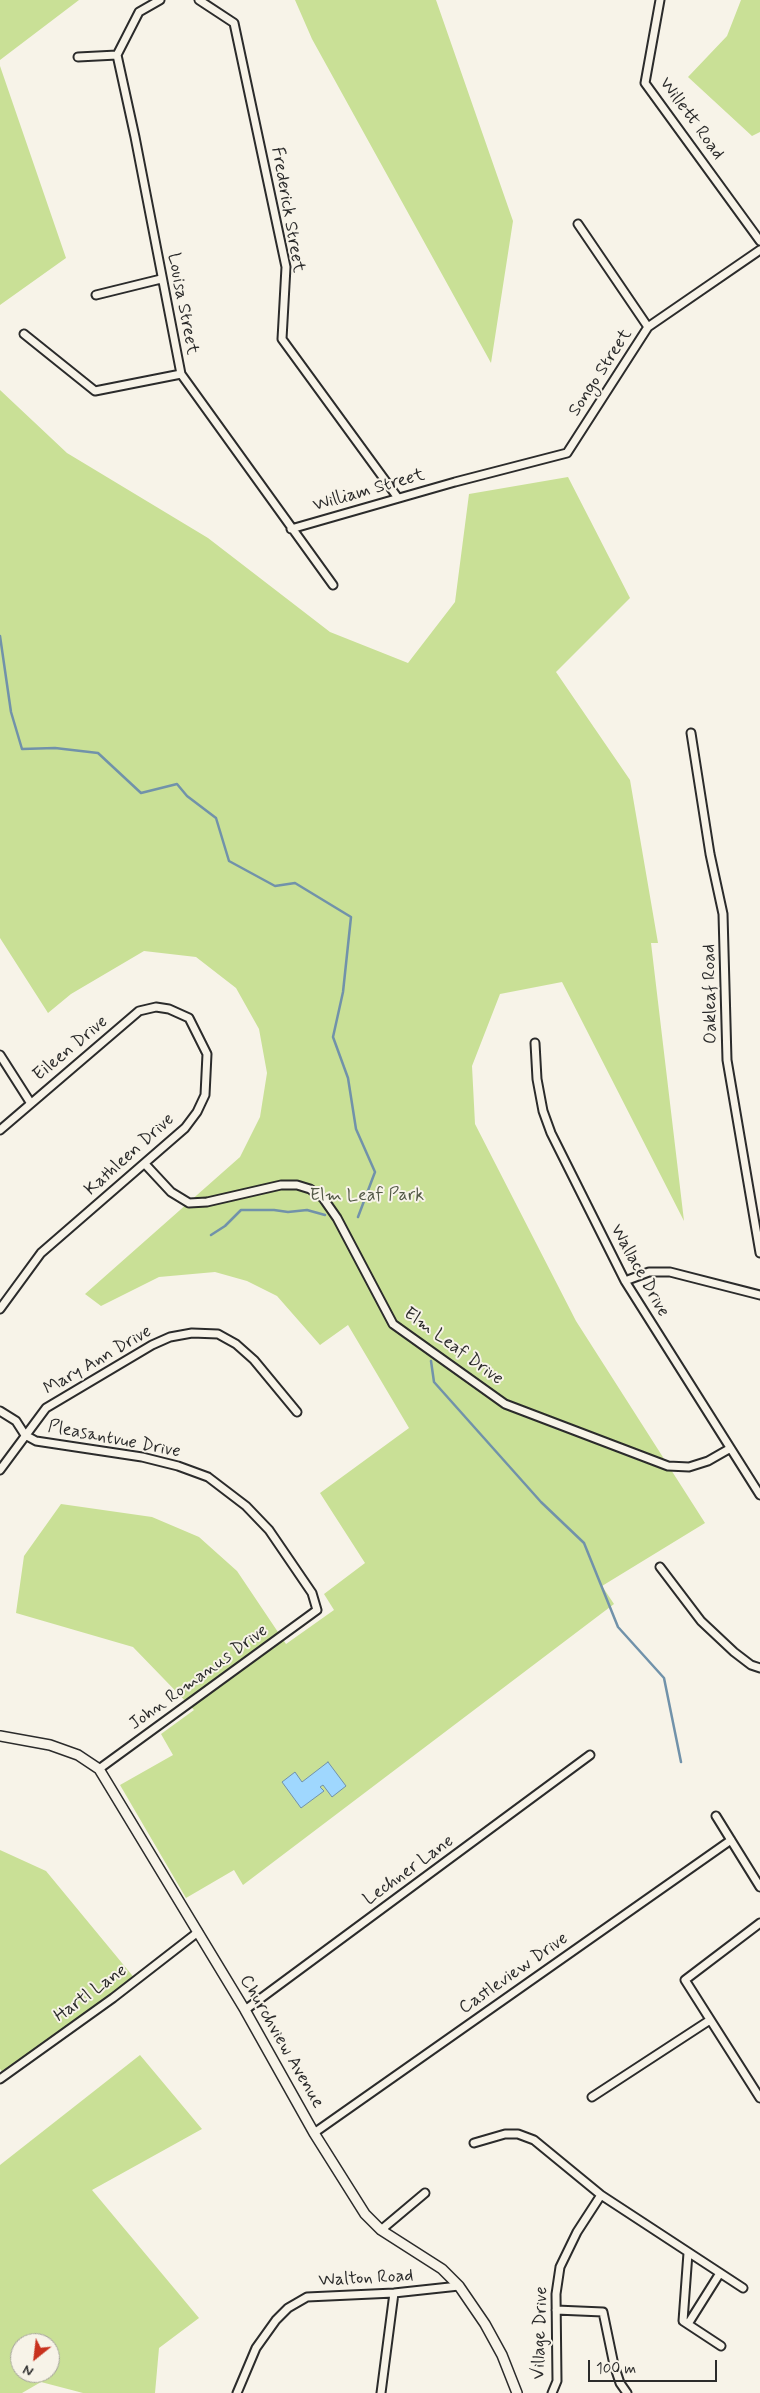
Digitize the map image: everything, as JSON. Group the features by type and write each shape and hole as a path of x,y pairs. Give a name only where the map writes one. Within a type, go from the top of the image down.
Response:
{"street":[{"path":"78,57 117,55 139,12 160,0"},
{"name":"Frederick Street","path":"199,0 234,23 286,267 282,340 398,498"},
{"name":"Willett Road","path":"660,0 645,83 760,241"},
{"name":"Louisa Street","path":"117,55 135,137 161,279 181,374 333,585"},
{"path":"578,224 648,327"},
{"name":"Songo Street","path":"455,482 567,453 648,327 760,250"},
{"path":"96,295 161,279"},
{"path":"24,334 95,391 181,374"},
{"name":"William Street","path":"291,529 455,482"},
{"name":"Oakleaf Road","path":"690,733 710,854 723,914 727,1060 760,1253"},
{"name":"Eileen Drive","path":"0,1130 30,1102 139,1011 156,1007 169,1009"},
{"name":"Kathleen Drive","path":"0,1309 41,1253 186,1128 197,1112 205,1095 207,1054 189,1018 169,1009"},
{"name":"Wallace Drive","path":"535,1043 537,1079 543,1111 551,1133 625,1281 729,1449 760,1495"},
{"path":"0,1055 30,1102"},
{"name":"Elm Leaf Drive","path":"145,1164 172,1192 189,1203 206,1202 280,1184 297,1185 310,1189 323,1198 337,1218 393,1324 505,1404 668,1466 689,1467 708,1461 729,1449"},
{"path":"625,1281 649,1272 670,1272 760,1296"},
{"name":"Mary Ann Drive","path":"0,1470 46,1408 152,1345 170,1337 192,1333 218,1334 236,1344 254,1360 297,1412"},
{"name":"Pleasantvue Drive","path":"0,1411 16,1421 25,1435 36,1441 142,1457 178,1466 208,1477 246,1506 269,1530 312,1594 317,1610"},
{"path":"660,1568 702,1621 734,1652 751,1665 760,1668"},
{"name":"John Romanus Drive","path":"99,1769 317,1610"},
{"name":"Churchview Avenue","path":"0,1736 50,1745 78,1755 99,1769 245,2010 314,2133 365,2214 381,2230 442,2270 460,2286 493,2340 517,2393"},
{"name":"Lechner Lane","path":"245,2010 590,1755"},
{"path":"716,1816 760,1887"},
{"name":"Castleview Drive","path":"314,2133 731,1840"},
{"path":"760,1923 685,1980 760,2098"},
{"name":"Hartl Lane","path":"0,2079 113,1998 198,1932"},
{"path":"592,2097 710,2020"},
{"path":"474,2143 504,2134 518,2134 534,2140 601,2195 743,2288"},
{"path":"381,2230 425,2193"},
{"name":"Village Drive","path":"552,2393 557,2381 556,2310 560,2267 577,2232 601,2195"},
{"path":"688,2253 684,2321 721,2346"},
{"path":"688,2324 720,2273"},
{"name":"Walton Road","path":"236,2393 256,2348 276,2320 288,2308 307,2297 394,2293 460,2286"},
{"path":"381,2393 394,2293"},
{"path":"556,2310 602,2312 614,2365 620,2383 627,2393"}],"green space":[{"path":"0,0 79,0 0,60"},
{"path":"295,0 436,0 513,221 491,363 312,39"},
{"path":"741,0 760,0 760,132 752,136 688,77 727,36"},
{"path":"0,66 66,258 0,305"},
{"name":"Elm Leaf Park","path":"0,390 67,453 208,538 330,632 408,663 455,602 469,494 568,477 630,598 556,672 630,780 658,943 651,943 684,1221 562,982 500,994 472,1066 475,1124 576,1321 705,1523 602,1586 614,1604 243,1885 234,1870 186,1898 120,1785 173,1755 161,1734 194,1710 133,1647 16,1613 24,1556 61,1504 152,1517 199,1537 237,1571 286,1644 334,1610 324,1594 365,1563 320,1493 409,1428 348,1325 320,1345 277,1296 247,1281 215,1272 159,1277 101,1306 85,1294 240,1157 260,1117 267,1073 259,1029 236,988 196,957 144,951 71,994 48,1013 0,938"},
{"path":"0,1850 46,1871 136,1980 5,2075 0,2069"},
{"path":"140,2055 202,2129 92,2190 199,2318 159,2348 155,2393 83,2393 45,2383 60,2383 60,2333 10,2333 10,2383 39,2383 22,2393 0,2393 0,2165"}],"water":[{"path":"328,1762 346,1786 332,1797 323,1785 320,1787 324,1791 301,1808 282,1782 295,1772 302,1782"}],"waterway":[{"path":"0,636 11,712 22,749 55,748 98,753 141,793 177,784 187,796 216,818 229,861 275,886 295,883 351,917 343,992 333,1037 348,1078 356,1129 375,1172 358,1217"},
{"path":"211,1235 225,1226 241,1210 288,1212 307,1210 325,1215"},
{"path":"431,1361 434,1382 541,1502 584,1543 618,1627 664,1678 681,1762"}]}
